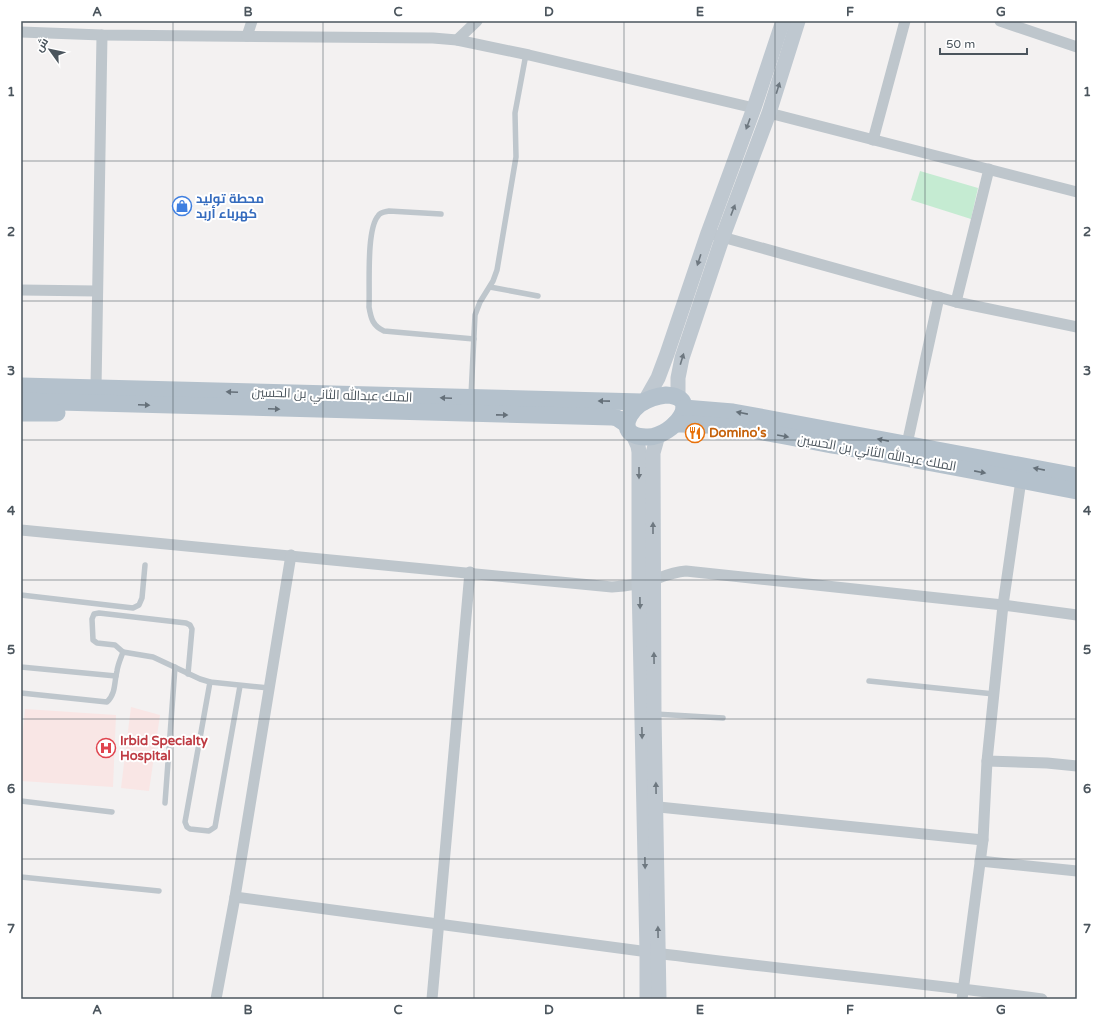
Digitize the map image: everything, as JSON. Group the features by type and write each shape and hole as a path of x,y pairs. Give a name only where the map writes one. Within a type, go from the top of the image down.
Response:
{"main road":[{"path":"21,375 63,376 91,388"},
{"name":"الملك عبدالله الثاني بن الحسين","path":"21,386 471,399 644,401"},
{"path":"666,395 681,403 683,414 670,429 658,435 644,437 630,429 629,415 644,401 666,395"},
{"name":"الملك عبدالله الثاني بن الحسين","path":"21,401 118,405 612,417 618,418 630,429"},
{"name":"الملك عبدالله الثاني بن الحسين","path":"681,403 1077,476"},
{"path":"21,413 96,413 106,411 118,405"},
{"name":"الملك عبدالله الثاني بن الحسين","path":"675,424 710,425 745,429 1077,491"}],"street":[{"path":"247,36 252,21"},
{"path":"457,40 477,21"},
{"path":"644,401 663,366 783,21"},
{"path":"681,403 678,378 679,368 723,236 769,113 798,21"},
{"path":"873,140 905,21"},
{"path":"1000,21 1077,47"},
{"path":"21,32 102,35 433,38 457,40 526,54 754,108"},
{"path":"91,388 97,291 102,35"},
{"path":"769,113 1077,192"},
{"path":"956,302 989,169"},
{"path":"708,233 956,302 1077,326"},
{"path":"21,290 97,291"},
{"path":"907,444 939,297"},
{"path":"630,429 638,446 639,452 654,714 650,806"},
{"path":"658,435 653,453 646,581 653,953 659,999"},
{"path":"962,994 983,840 987,761 1003,605 1021,480"},
{"path":"21,530 470,572 612,587 646,581 674,572 686,571 1077,614"},
{"path":"216,999 235,897 291,555"},
{"path":"432,999 470,572"},
{"path":"987,761 1077,766"},
{"path":"650,806 983,840"},
{"path":"980,861 1077,871"},
{"path":"235,897 439,923 962,994 1042,999"},
{"path":"647,999 653,953"}],"lane":[{"path":"471,399 477,308 490,287 497,270 516,157 515,113 526,54"},
{"path":"442,214 389,211 380,213 374,224 370,237 369,307 371,317 373,323 384,331 474,339"},
{"path":"490,287 538,296"},
{"path":"21,595 133,608 139,604 142,598 145,565"},
{"path":"188,674 192,629 186,622 99,613 94,614 92,619 93,640 97,643 115,645 123,652 152,657 188,674 210,682 269,688"},
{"path":"21,693 107,702 112,697 118,665 123,652"},
{"path":"21,667 116,676"},
{"path":"165,803 175,667"},
{"path":"869,681 994,694"},
{"path":"210,682 185,822 187,827 190,829 209,831 215,827 240,686"},
{"path":"654,714 723,718"},
{"path":"21,801 112,812"},
{"path":"21,877 159,891"}],"shaded area":[{"path":"131,707 160,715 149,791 121,788"},
{"path":"25,709 116,715 113,787 21,781 21,750"}],"green space":[{"path":"920,171 978,188 971,219 911,200"}],"place":[{"name":"محطة توليد كهرباء أربد","path":"182,206"},
{"name":"Domino's","path":"695,433"},
{"name":"Irbid Specialty Hospital","path":"106,748"}]}
